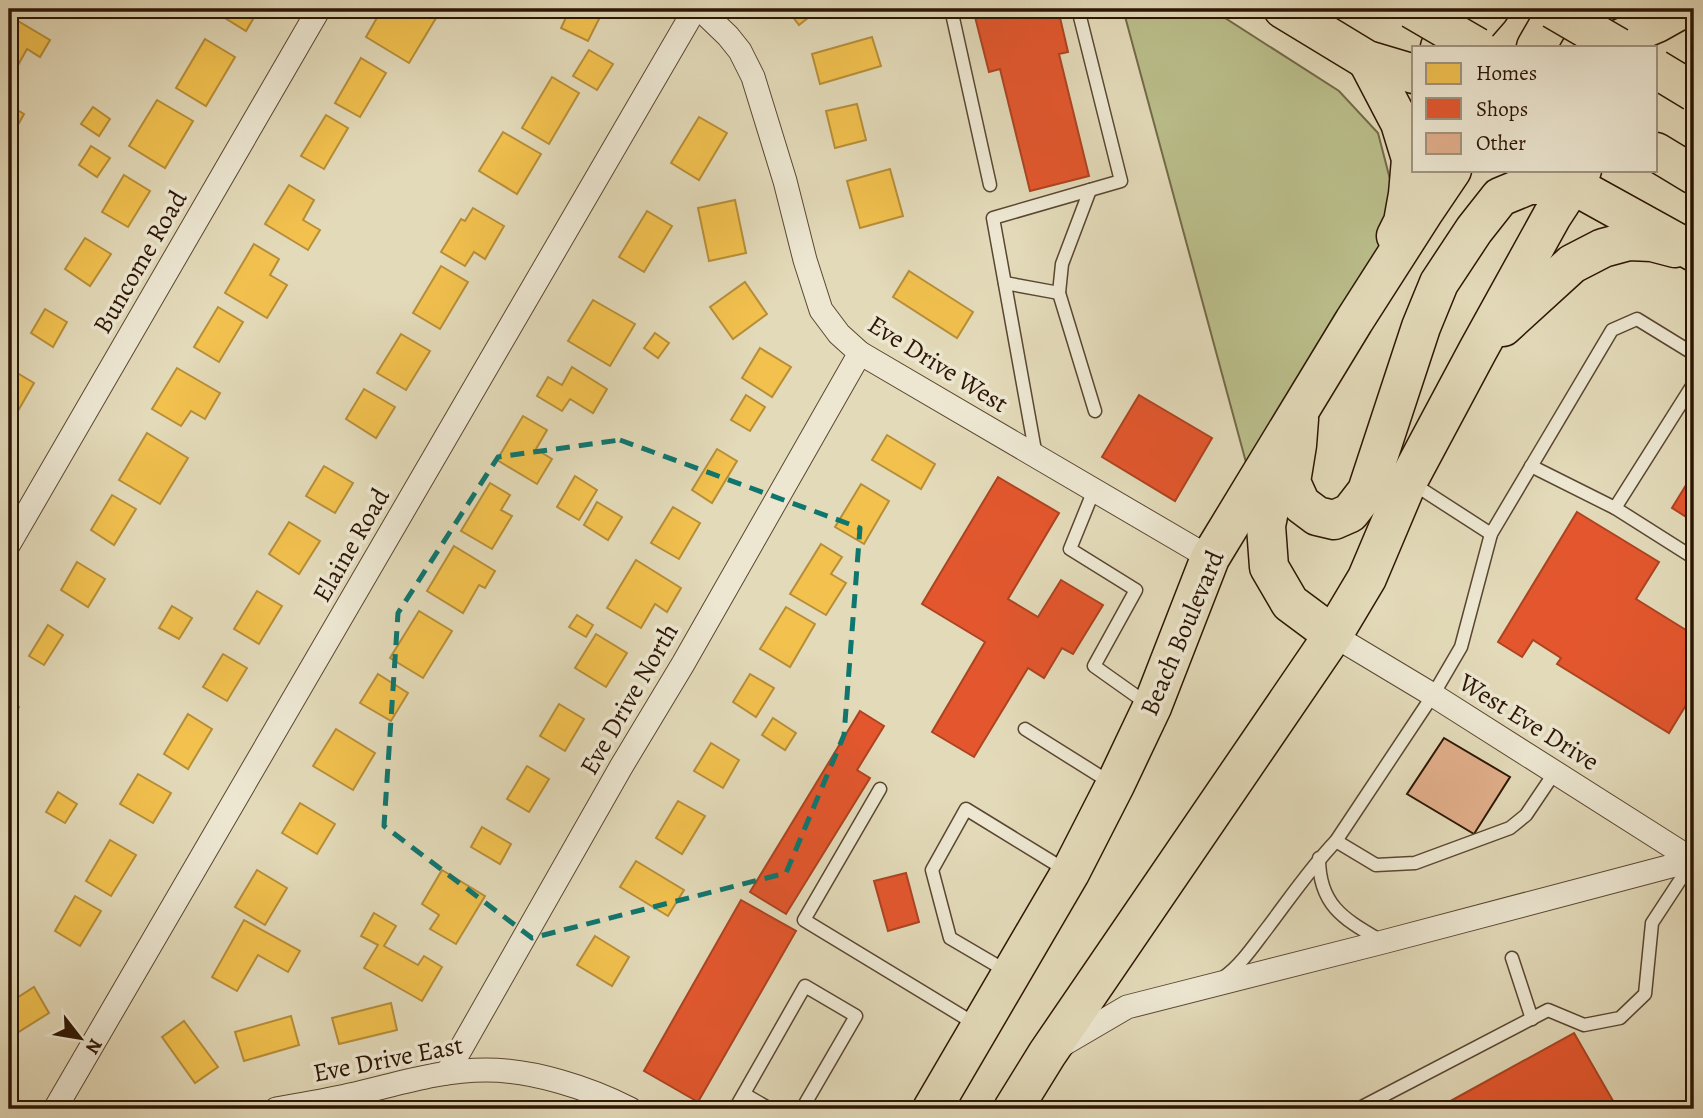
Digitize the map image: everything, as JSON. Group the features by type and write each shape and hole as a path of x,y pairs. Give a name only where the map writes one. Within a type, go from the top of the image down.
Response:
{"highway":[{"path":"1283,9 1367,60 1412,73"},
{"path":"1412,9 1475,46"},
{"path":"1442,46 1469,33 1490,9"},
{"path":"1537,46 1556,9 1616,46"},
{"path":"1602,46 1657,23 1682,9"},
{"path":"1658,54 1688,9"},
{"path":"1367,60 1412,54"},
{"path":"1354,321 1403,222 1411,159 1400,123 1367,60"},
{"path":"1658,75 1694,66"},
{"path":"1658,70 1694,92"},
{"path":"1658,153 1694,175"},
{"name":"Beach Boulevard","path":"932,1109 1070,873 1115,786 1152,707 1210,558 1354,321 1451,172"},
{"path":"1424,210 1470,172"},
{"path":"1013,1109 1047,1054 1333,635 1367,579 1408,481 1552,216 1578,177"},
{"path":"1292,421 1297,445 1291,482 1301,503 1317,516 1334,520 1350,513 1367,491 1421,327 1439,283 1474,230 1500,197 1529,185 1578,177 1694,254"},
{"path":"1478,350 1572,264 1603,248 1629,241 1652,242 1694,254"},
{"path":"1292,421 1266,526 1269,567 1290,603 1333,635"}],"street":[{"name":"Buncome Road","path":"9,544 319,9"},
{"name":"Eve Drive West","path":"698,9 728,36 740,51 752,77 785,181 821,310 839,334 860,353 1210,558"},
{"name":"Elaine Road","path":"55,1109 698,9"},
{"name":"Eve Drive North","path":"447,1073 860,353"},
{"name":"West Eve Drive","path":"1333,635 1694,860"},
{"path":"1047,1054 1127,1007 1694,860"},
{"name":"Eve Drive East","path":"276,1109 447,1073 487,1070 553,1079 594,1092 630,1109"}],"lane":[{"path":"951,9 990,184"},
{"path":"1036,456 993,218 1121,181 1078,9"},
{"path":"1090,190 1062,264 1059,293 1095,411"},
{"path":"1005,283 1059,293"},
{"path":"1212,985 1233,970 1248,954 1320,858 1336,841 1433,695 1461,647 1491,534 1612,330 1637,319 1694,354"},
{"path":"1615,508 1694,383"},
{"path":"1531,466 1615,508 1694,558"},
{"path":"1408,481 1491,534"},
{"path":"1094,490 1070,549 1136,590 1094,666 1152,707"},
{"path":"1025,729 1115,786"},
{"path":"1336,841 1376,865 1415,863 1510,828 1526,815 1555,772"},
{"path":"880,789 804,920 980,1027"},
{"path":"1011,974 950,937 932,870 966,809 1070,873"},
{"path":"1320,858 1319,875 1325,893 1336,911 1383,942"},
{"path":"1358,1109 1549,1010 1584,1025 1620,1018 1645,994 1652,923 1694,860"},
{"path":"1512,958 1532,1019"},
{"path":"735,1109 805,986 856,1016 802,1109"},
{"path":"744,1094 770,1109"}],"highlighted area":[{"path":"620,440 860,528 844,735 786,873 532,938 384,826 398,613 498,457"}],"green space":[{"path":"1123,9 1211,9 1339,91 1378,133 1398,210 1368,270 1247,466"}],"building: Homes":[{"path":"224,9 259,9 246,31 220,15"},
{"path":"382,9 432,9 439,13 409,63 366,37"},
{"path":"570,9 604,9 588,41 561,28"},
{"path":"787,9 819,9 799,25"},
{"path":"13,18 50,40 40,57 27,49 17,67 9,63 9,26"},
{"path":"872,37 881,66 820,84 812,54"},
{"path":"205,39 235,57 206,106 176,88"},
{"path":"589,50 613,64 597,90 573,76"},
{"path":"361,58 386,73 360,117 335,103"},
{"path":"552,77 579,93 549,144 522,128"},
{"path":"157,100 193,121 165,168 129,146"},
{"path":"857,104 866,140 835,148 826,111"},
{"path":"9,105 24,114 15,130 9,126"},
{"path":"93,107 110,119 99,136 81,124"},
{"path":"326,115 348,128 324,169 301,156"},
{"path":"699,117 727,133 699,180 671,163"},
{"path":"503,132 541,154 517,194 479,171"},
{"path":"91,146 110,158 97,177 79,165"},
{"path":"890,169 903,216 860,228 847,181"},
{"path":"124,175 150,191 128,227 102,212"},
{"path":"289,185 314,200 303,220 320,230 308,250 265,224"},
{"path":"735,200 746,253 709,261 698,208"},
{"path":"473,208 504,226 485,259 474,252 465,266 441,252 461,219 465,221"},
{"path":"647,211 672,226 644,272 619,257"},
{"path":"85,238 111,254 90,286 65,269"},
{"path":"254,244 279,259 270,275 287,285 267,318 225,293"},
{"path":"441,266 468,282 440,329 413,313"},
{"path":"909,271 973,312 957,338 893,297"},
{"path":"745,282 767,314 733,339 710,307"},
{"path":"593,300 635,324 610,366 568,341"},
{"path":"218,307 243,322 219,362 194,347"},
{"path":"45,309 67,322 53,347 31,333"},
{"path":"655,333 669,343 658,358 644,348"},
{"path":"401,334 430,351 406,390 377,373"},
{"path":"760,348 791,367 772,397 742,378"},
{"path":"572,367 607,389 593,413 570,399 562,411 537,396 548,377 562,385"},
{"path":"9,368 34,383 18,411 9,406"},
{"path":"177,368 220,393 205,419 191,411 181,426 152,409"},
{"path":"364,389 395,407 376,438 346,419"},
{"path":"746,395 765,407 750,431 731,420"},
{"path":"523,416 547,430 536,449 552,459 537,484 497,460"},
{"path":"147,433 188,458 160,504 119,480"},
{"path":"887,435 935,464 921,489 872,460"},
{"path":"717,449 737,461 712,503 692,490"},
{"path":"324,466 353,483 335,513 306,496"},
{"path":"575,476 597,490 579,520 557,507"},
{"path":"490,483 510,495 501,510 512,516 492,549 461,531"},
{"path":"861,484 889,501 864,544 835,527"},
{"path":"112,495 136,509 114,545 91,530"},
{"path":"597,502 622,517 608,540 584,525"},
{"path":"673,507 700,523 679,559 651,543"},
{"path":"289,522 320,541 299,574 269,554"},
{"path":"821,544 842,557 831,574 846,583 826,615 790,594"},
{"path":"454,546 495,571 485,588 479,585 463,613 427,591"},
{"path":"636,560 681,588 667,612 655,604 641,628 607,608"},
{"path":"77,562 105,579 88,607 61,590"},
{"path":"257,591 282,606 259,644 234,629"},
{"path":"172,606 192,618 179,639 159,628"},
{"path":"786,607 815,624 790,667 760,649"},
{"path":"419,611 452,631 423,678 390,658"},
{"path":"577,615 593,625 586,637 569,627"},
{"path":"48,625 63,635 44,665 29,656"},
{"path":"596,634 627,653 606,687 575,668"},
{"path":"223,654 247,668 227,701 203,687"},
{"path":"378,674 408,693 391,721 360,703"},
{"path":"750,674 774,688 756,717 733,702"},
{"path":"9,701 19,707 9,724"},
{"path":"559,704 584,719 565,751 540,736"},
{"path":"188,714 212,729 188,769 164,754"},
{"path":"773,718 796,733 785,750 762,735"},
{"path":"336,729 375,753 353,790 313,766"},
{"path":"711,743 739,760 723,788 694,771"},
{"path":"527,766 549,779 529,812 507,799"},
{"path":"138,774 171,793 153,823 120,804"},
{"path":"58,792 77,804 65,823 46,812"},
{"path":"678,801 705,816 682,854 656,838"},
{"path":"300,803 335,824 317,854 282,833"},
{"path":"482,827 511,844 500,864 471,847"},
{"path":"110,840 136,855 111,896 86,881"},
{"path":"636,861 684,890 668,916 620,887"},
{"path":"257,870 287,888 265,925 235,907"},
{"path":"442,870 485,896 456,944 430,929 439,915 422,904"},
{"path":"75,896 101,911 80,946 55,931"},
{"path":"374,913 396,926 384,946 418,965 424,956 442,967 422,1001 364,968 378,945 361,936"},
{"path":"244,920 300,951 288,972 258,955 237,991 212,977"},
{"path":"595,936 629,957 612,986 577,965"},
{"path":"34,987 49,1013 9,1038 9,1003"},
{"path":"391,1003 397,1030 339,1044 332,1018"},
{"path":"291,1016 299,1045 244,1061 235,1032"},
{"path":"184,1021 218,1067 195,1083 162,1037"}],"building: Shops":[{"path":"973,9 1058,9 1068,52 1059,54 1089,176 1030,191 1000,69 989,72"},
{"path":"1139,395 1212,438 1175,501 1102,457"},
{"path":"1694,472 1694,522 1672,508"},
{"path":"998,477 1059,513 1008,599 1038,617 1061,580 1103,605 1073,654 1062,648 1044,678 1028,668 974,757 932,732 985,642 922,604"},
{"path":"1577,512 1659,562 1636,599 1694,635 1694,692 1669,733 1557,664 1561,658 1533,640 1522,657 1498,642"},
{"path":"860,711 884,726 857,770 870,778 786,914 750,892"},
{"path":"906,873 919,922 888,931 874,881"},
{"path":"741,900 796,931 698,1102 644,1071"},
{"path":"1574,1033 1616,1106 1610,1109 1436,1109"}],"building: Other":[{"path":"1444,738 1510,777 1474,834 1407,794"}]}
